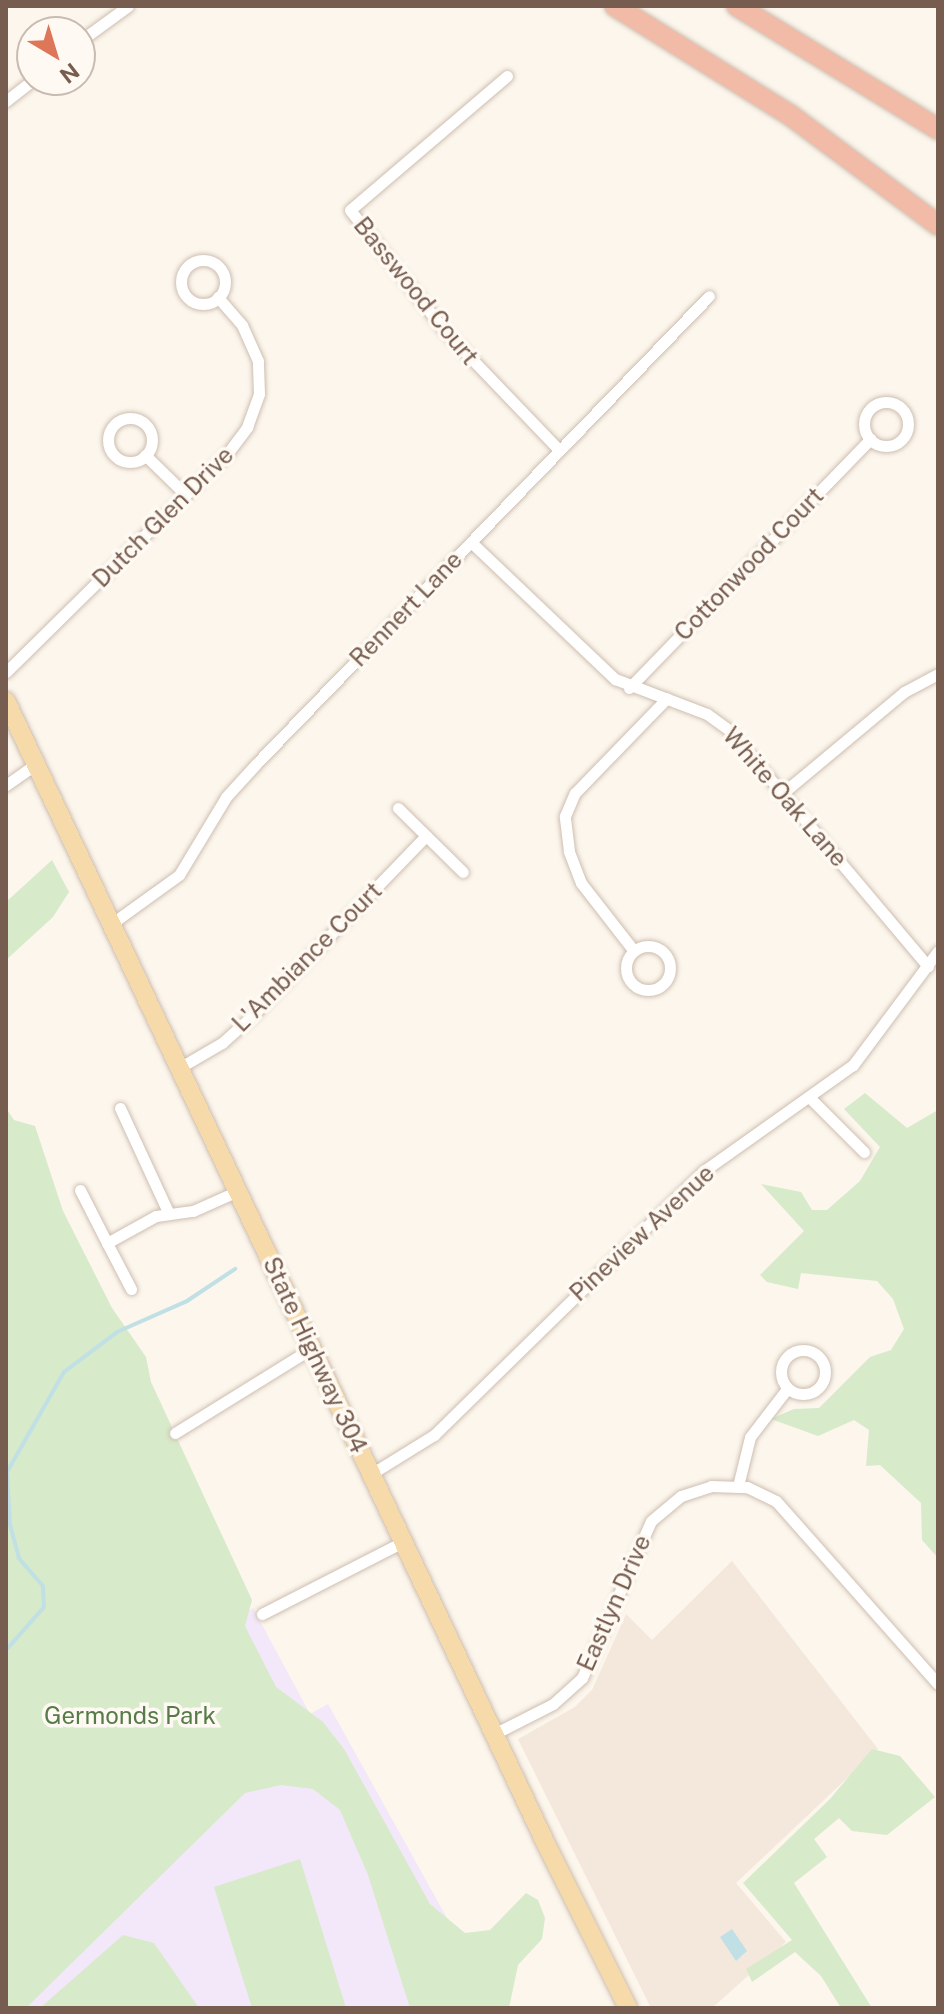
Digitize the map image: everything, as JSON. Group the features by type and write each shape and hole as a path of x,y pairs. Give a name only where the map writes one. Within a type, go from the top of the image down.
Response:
{"highway":[{"path":"615,6 790,115 938,225"},
{"path":"737,6 938,129"}],"main road":[{"name":"State Highway 304","path":"6,701 494,1734 628,2008"}],"street":[{"path":"96,29 128,6"},
{"name":"Basswood Court","path":"507,76 350,210 444,330 559,450"},
{"name":"Rennert Lane","path":"111,924 179,875 226,797 709,296"},
{"name":"Dutch Glen Drive","path":"6,672 242,437 259,394 251,342 218,297"},
{"path":"887,402 900,407 908,422 902,438 887,446 870,439 863,424 869,408 887,402"},
{"name":"Cottonwood Court","path":"629,688 870,439"},
{"path":"145,455 186,495"},
{"name":"White Oak Lane","path":"471,542 606,672 629,688 667,698 707,714 729,730 928,966"},
{"path":"784,792 904,692 938,674"},
{"path":"634,951 581,883 569,851 565,816 575,793 667,698"},
{"path":"6,785 36,764"},
{"path":"398,808 463,872"},
{"name":"L'Ambiance Court","path":"179,1068 222,1043 253,1015 426,836"},
{"path":"649,946 665,954 670,970 662,985 646,990 631,983 626,965 634,951 649,946"},
{"name":"Pineview Avenue","path":"371,1474 434,1435 705,1170 811,1099 871,1046 938,951"},
{"path":"811,1099 864,1152"},
{"path":"120,1108 168,1212"},
{"path":"80,1190 131,1289"},
{"path":"107,1243 168,1212 193,1211 238,1191"},
{"path":"175,1433 312,1348"},
{"path":"804,1350 817,1356 825,1374 817,1389 801,1395 787,1389 781,1373 787,1357 804,1350"},
{"path":"787,1389 750,1437 738,1486 783,1507 938,1684"},
{"name":"Eastlyn Drive","path":"494,1734 553,1704 582,1678 641,1541 658,1514 691,1491 738,1486"},
{"path":"262,1614 403,1542"}],"shaded area":[{"path":"732,1561 878,1749 736,1883 786,1942 712,2008 651,2008 518,1739 575,1707 592,1690 626,1614 652,1640"},
{"path":"253,1608 310,1714 328,1704 497,2008 18,2008 222,1624"}],"green space":[{"path":"52,860 69,892 53,917 6,960 6,902"},
{"path":"865,1093 907,1128 938,1110 938,1558 922,1540 921,1503 880,1465 866,1466 869,1430 854,1420 818,1436 771,1419 794,1409 819,1408 870,1357 891,1350 904,1329 893,1299 877,1281 801,1273 798,1289 767,1282 760,1275 804,1231 761,1184 801,1192 812,1210 827,1210 860,1181 880,1147 844,1109"},
{"name":"Germonds Park","path":"6,1108 14,1120 35,1126 63,1211 112,1308 146,1357 151,1382 252,1600 245,1626 276,1687 323,1722 344,1749 430,1904 465,1933 490,1930 526,1893 538,1900 545,1918 542,1939 518,1965 509,2008 410,2008 368,1875 340,1810 313,1789 281,1785 245,1793 26,2008 6,2008"},
{"path":"872,1749 900,1756 935,1797 887,1835 852,1831 839,1818 814,1839 827,1857 794,1883 872,2008 841,2008 821,1976 795,1952 752,1982 746,1969 792,1940 743,1883 830,1799"},
{"path":"300,1859 346,2008 252,2008 214,1887"},
{"path":"123,1935 154,1943 199,2008 40,2008"}],"water":[{"path":"732,1929 747,1951 736,1961 720,1937"}],"waterway":[{"path":"6,1650 44,1607 43,1586 19,1558 10,1525 7,1472 64,1372 117,1332 187,1301 235,1269"}]}
